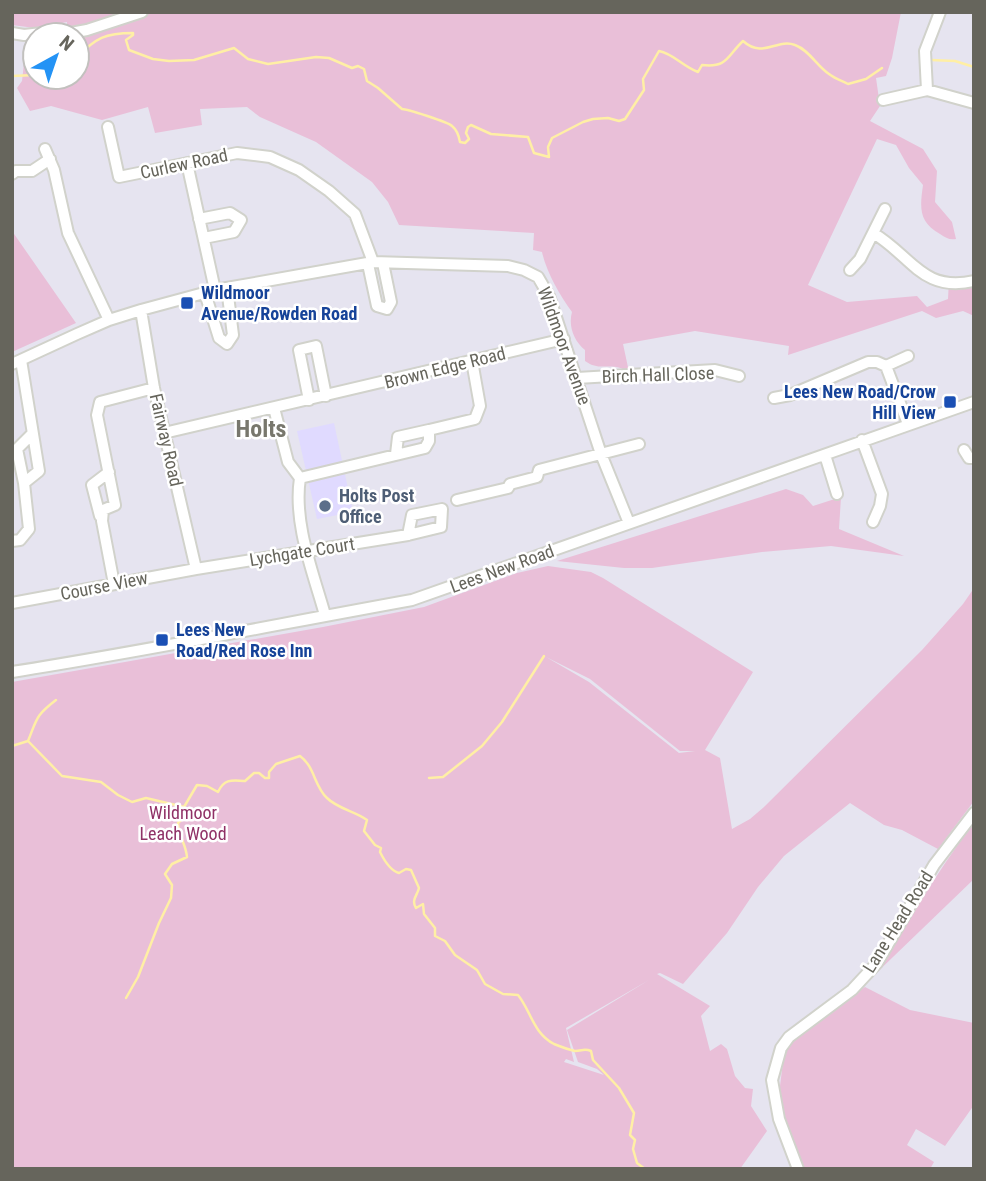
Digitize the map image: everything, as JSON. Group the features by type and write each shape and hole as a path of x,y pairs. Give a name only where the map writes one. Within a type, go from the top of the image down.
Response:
{"street":[{"path":"12,33 24,35 87,30 142,12"},
{"path":"927,90 925,51 940,12"},
{"path":"883,100 927,90 974,103"},
{"name":"Curlew Road","path":"108,127 119,177 237,152 270,157 299,170 330,191 355,214 374,263"},
{"path":"12,174 16,171 32,171 48,154 68,233 109,320"},
{"path":"187,163 216,290"},
{"path":"850,270 860,259 885,209"},
{"path":"199,219 230,213 241,220 234,232 204,238"},
{"path":"873,233 887,241 931,279 946,284 974,281"},
{"name":"Wildmoor Avenue","path":"17,362 109,320 216,290 374,263 508,266 532,273 545,287 601,453 629,523"},
{"name":"Fairway Road","path":"141,310 154,388 196,569"},
{"name":"Brown Edge Road","path":"164,433 564,339"},
{"path":"309,400 299,350 316,346 326,396"},
{"path":"886,366 908,356"},
{"path":"396,454 398,437 475,419 480,406 472,361"},
{"path":"17,362 39,471 24,483"},
{"path":"774,398 790,395 867,362 877,362 886,366 908,424"},
{"name":"Birch Hall Close","path":"577,378 715,370 739,376"},
{"path":"102,521 103,510 115,505 97,415 100,402 154,388"},
{"name":"Lees New Road","path":"12,672 142,652 325,614 412,600 974,402"},
{"path":"275,408 288,462 300,478 297,497 307,550 325,614"},
{"path":"300,478 425,448 429,441 429,430"},
{"path":"12,541 20,540 29,528 17,449 32,434"},
{"path":"862,440 882,494 873,522"},
{"path":"457,500 508,488 510,484 537,477 539,470 639,444"},
{"path":"964,450 969,458 974,458"},
{"path":"825,455 837,494"},
{"path":"108,472 92,485 114,584"},
{"name":"Lychgate Court","path":"196,569 408,535"},
{"name":"Course View","path":"12,603 196,569"},
{"name":"Lane Head Road","path":"797,1169 779,1119 772,1080 781,1048 789,1037 852,990 877,963 934,865 974,813"}],"shaded area":[{"path":"334,423 353,512 317,519 297,431"}],"green space":[{"path":"12,12 131,12 91,23 91,21 21,21 21,26 12,25"},
{"path":"149,12 901,12 886,76 876,78 880,106 870,121 923,149 937,171 935,202 952,222 956,239 946,238 924,219 921,207 923,185 896,145 877,139 808,285 847,302 917,296 927,307 948,299 949,280 974,277 974,316 963,311 936,318 922,311 788,355 789,346 695,331 623,344 629,372 616,367 596,366 585,361 585,350 571,328 572,312 554,283 542,252 533,250 534,233 399,225 388,202 372,182 316,142 260,117 247,107 200,109 202,125 155,133 148,107 102,120 51,106 30,111 17,88 21,82 21,91 91,91 91,32 132,22"},
{"path":"12,231 76,323 12,352"},
{"path":"786,489 803,495 813,506 841,497 839,529 904,556 831,546 762,552 652,568 557,561"},
{"name":"Wildmoor Leach Wood","path":"548,566 591,572 753,672 705,750 720,758 732,829 764,807 922,650 974,588 974,801 938,849 902,830 884,825 850,803 784,856 758,887 727,933 683,984 657,974 710,1006 701,1016 710,1051 721,1044 727,1049 735,1076 745,1088 753,1089 751,1106 767,1131 740,1169 12,1169 12,682 424,607 517,573","holes":["546,657 590,679 680,751 695,751 679,753 589,682","649,980 567,1030 578,1062 597,1069 604,1075 564,1062 566,1059 574,1062 566,1028"]},
{"path":"974,823 974,879 867,982 946,862"},
{"path":"865,987 910,1010 974,1023 974,1105 945,1146 916,1129 907,1145 934,1162 930,1169 801,1169 778,1102 784,1054 795,1037"}],"waterway":[{"path":"91,44 115,34 133,33 126,40 129,50 153,59 194,60 234,48 248,59 268,64 316,57 329,58 352,68 358,66 364,69 367,81 402,109 449,124 456,131 460,142 465,143 469,139 466,133 471,125 491,134 528,137 534,153 549,157 548,147 552,138 583,122 593,119 625,119 644,90 643,79 659,51 698,72 702,65 722,63 743,41 757,48 795,45 809,54 829,74 848,84 866,79 882,68"},
{"path":"931,60 955,61 974,67"},
{"path":"12,76 21,76"},
{"path":"429,778 443,777 482,746 502,722 544,656"},
{"path":"28,741 38,718 56,700"},
{"path":"12,746 28,741 62,776 101,782 132,802 146,798 184,807"},
{"path":"126,998 138,977 171,898 172,885 165,874 172,864 187,857 178,823 183,818 184,807 197,785 207,786 218,792 225,783 245,781 254,773 269,778 269,772 276,764 300,756 309,766 327,798 367,820 364,831 375,845 381,848 380,852 391,868 399,873 406,869 411,870 419,888 414,900 416,908 423,904 424,914 435,928 435,936 445,941 455,955 477,970 485,984 503,994 518,995 537,1028 547,1039 573,1050 591,1051 593,1060 619,1088 634,1113 630,1135 635,1140 633,1149 637,1163 645,1169"}],"place":[{"name":"Wildmoor Avenue/Rowden Road","path":"187,303"},
{"name":"Lees New Road/Crow Hill View","path":"950,402"},
{"name":"Holts Post Office","path":"325,506"},
{"name":"Lees New Road/Red Rose Inn","path":"162,640"}],"district":[{"name":"Holts","path":"261,429"}]}
